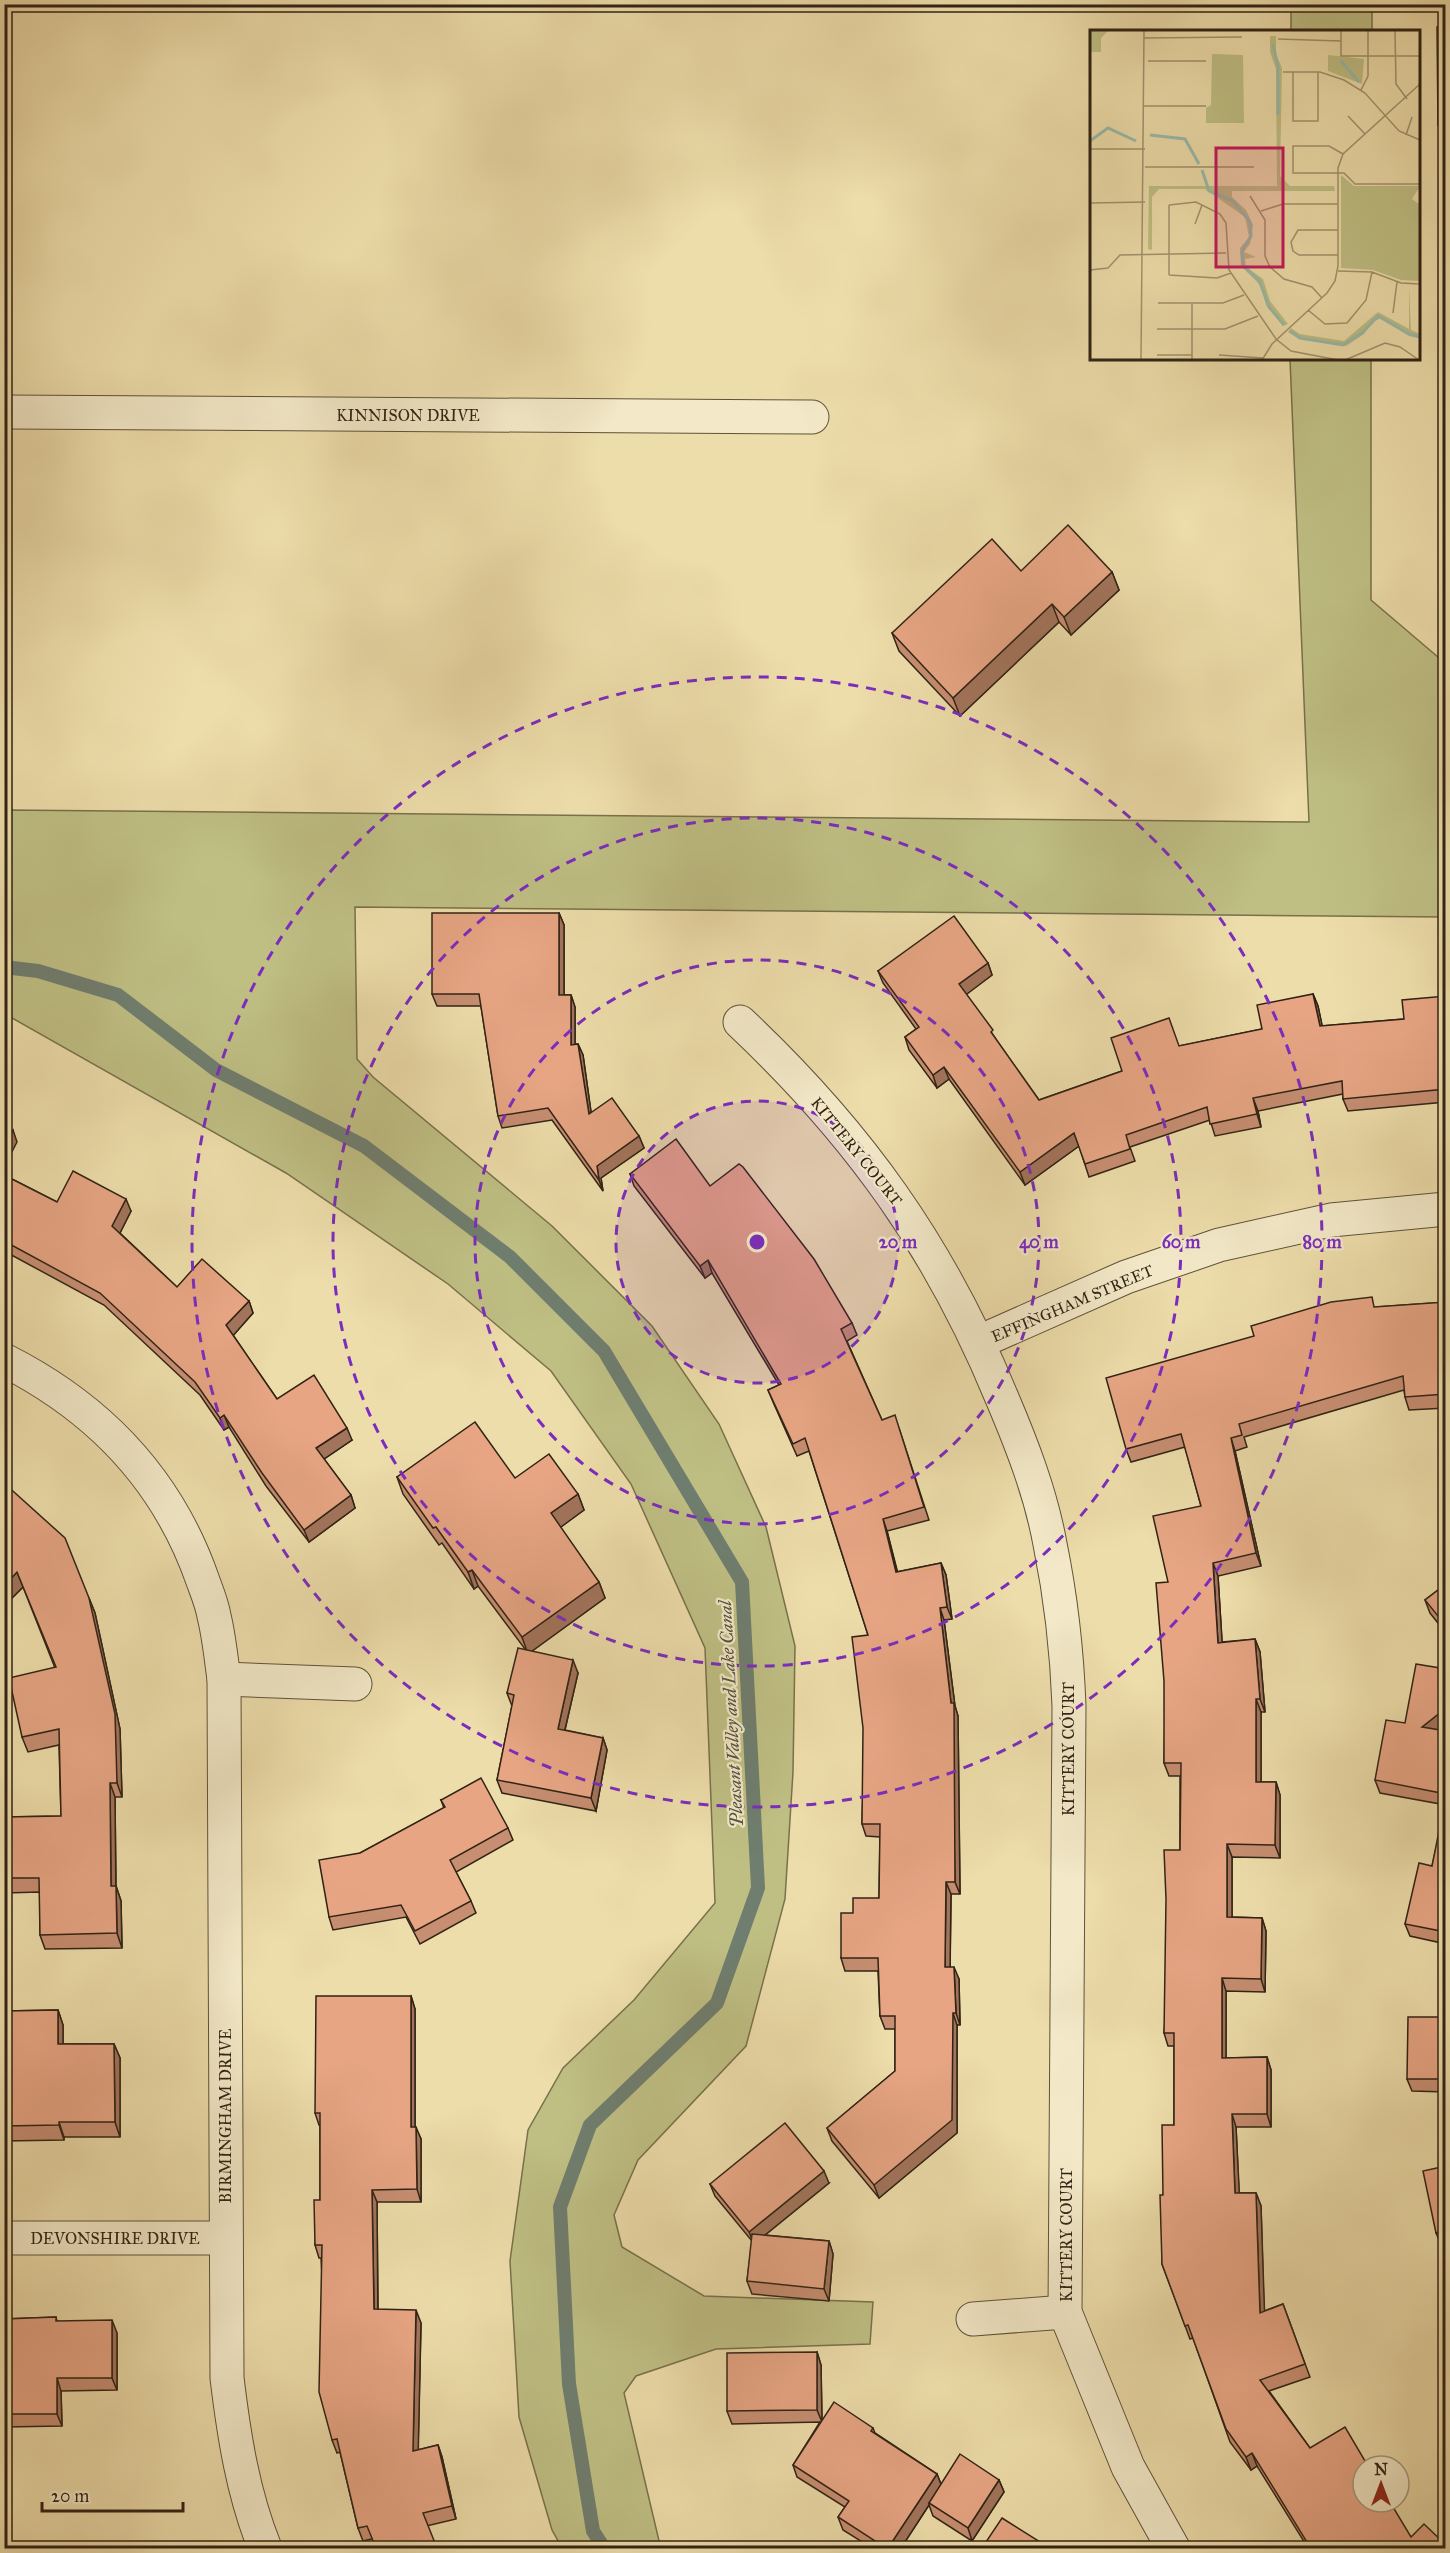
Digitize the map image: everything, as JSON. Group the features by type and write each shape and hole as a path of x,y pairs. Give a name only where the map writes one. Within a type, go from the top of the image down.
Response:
{"street":[{"name":"KINNISON DRIVE","path":"4,412 812,417"},
{"name":"KITTERY COURT","path":"740,1022 778,1058 838,1123 903,1208 940,1267 979,1342 1021,1444 1050,1542 1067,1651 1069,1718 1065,2312 1128,2467 1173,2548"},
{"name":"EFFINGHAM STREET","path":"979,1342 1126,1277 1219,1245 1331,1220 1446,1209"},
{"name":"BIRMINGHAM DRIVE","path":"4,1360 37,1376 91,1414 120,1441 161,1493 193,1551 214,1614 224,1679 227,2378 235,2443 256,2526 265,2548"},
{"path":"224,1679 355,1683"},
{"name":"DEVONSHIRE DRIVE","path":"4,2238 226,2238"},
{"path":"973,2319 1065,2312"}],"green space":[{"path":"1291,5 1372,5 1372,30 1291,30"},
{"path":"1290,360 1371,360 1371,600 1445,663 1445,917 355,907 357,1059 373,1077 552,1226 652,1326 719,1424 766,1527 795,1646 793,1772 785,1899 746,2046 638,2160 614,2215 622,2247 704,2296 873,2302 870,2344 716,2349 636,2376 624,2393 660,2545 664,2548 562,2548 552,2530 519,2417 510,2261 528,2130 563,2068 634,2000 715,1903 705,1648 631,1484 551,1371 448,1284 286,1173 5,1014 5,810 1309,822"}],"building":[{"path":"1437,27 1446,27 1446,125 1438,125"},
{"path":"1446,205 1446,285 1443,285"},
{"path":"1068,525 1112,572 1064,617 1052,604 953,698 892,633 992,539 1021,571"},
{"path":"432,913 559,913 559,995 571,995 571,1045 578,1044 589,1114 612,1098 639,1136 597,1166 599,1180 548,1108 498,1116 479,994 432,994"},
{"path":"954,916 988,963 959,984 993,1030 991,1032 1039,1100 1122,1071 1111,1038 1169,1018 1179,1046 1262,1029 1257,1005 1313,994 1320,1026 1404,1019 1402,1000 1446,996 1446,1089 1343,1099 1342,1081 1253,1098 1257,1114 1210,1124 1207,1107 1126,1135 1130,1149 1085,1164 1074,1133 1020,1172 944,1067 933,1075 905,1037 919,1027 878,971"},
{"path":"4,1126 13,1130 4,1146"},
{"path":"676,1139 710,1186 739,1164 743,1167 814,1259 852,1323 841,1329 882,1420 895,1415 924,1507 883,1519 896,1572 941,1563 947,1607 940,1608 951,1703 954,1703 955,1882 946,1882 945,1967 954,1967 956,2013 953,2013 952,2120 874,2185 827,2128 895,2071 895,2016 880,2016 878,1958 841,1958 841,1913 853,1913 853,1898 879,1898 880,1824 862,1824 863,1728 852,1637 868,1635 805,1438 793,1444 768,1390 781,1384 708,1260 700,1266 630,1174"},
{"path":"73,1171 126,1199 112,1226 177,1287 202,1259 249,1301 226,1325 277,1399 314,1375 347,1428 316,1448 351,1495 304,1530 262,1473 224,1415 220,1418 195,1382 100,1293 4,1241 4,1175 57,1202"},
{"path":"1372,1297 1374,1307 1446,1302 1446,1394 1405,1397 1403,1376 1239,1424 1242,1435 1231,1438 1256,1553 1213,1563 1218,1643 1255,1639 1260,1699 1256,1699 1256,1782 1276,1782 1275,1845 1227,1844 1227,1917 1262,1918 1261,1979 1222,1978 1222,2058 1267,2057 1267,2114 1232,2114 1235,2193 1256,2193 1260,2313 1283,2304 1305,2364 1260,2380 1310,2448 1345,2427 1361,2454 1351,2454 1351,2514 1397,2514 1411,2537 1424,2524 1446,2545 1446,2548 1309,2548 1252,2453 1246,2457 1226,2429 1188,2325 1185,2326 1162,2264 1160,2195 1163,2195 1162,2125 1174,2125 1174,2033 1164,2033 1166,1899 1164,1850 1180,1850 1181,1763 1164,1763 1164,1681 1156,1583 1168,1582 1153,1516 1201,1506 1181,1434 1126,1449 1106,1378 1254,1336 1251,1326 1331,1302"},
{"path":"475,1422 515,1478 549,1454 578,1494 551,1513 599,1582 522,1637 472,1570 468,1572 436,1527 433,1528 397,1477"},
{"path":"4,1483 65,1538 89,1598 115,1714 117,1783 110,1783 111,1886 116,1886 117,1933 40,1935 39,1878 4,1878 4,1817 61,1816 59,1729 22,1737 9,1678 56,1667 17,1572 4,1586"},
{"path":"1446,1584 1446,1626 1425,1600"},
{"path":"518,1648 573,1660 558,1729 603,1738 591,1798 497,1780 514,1695 507,1693"},
{"path":"1416,1664 1446,1669 1446,1708 1422,1727 1446,1731 1446,1794 1375,1780 1386,1720 1405,1723"},
{"path":"481,1778 508,1828 450,1860 471,1901 415,1931 401,1905 329,1917 319,1860 360,1853 445,1807 441,1800"},
{"path":"1444,1806 1446,1806 1446,1932 1405,1924 1419,1863 1432,1866"},
{"path":"316,1996 411,1996 411,2127 416,2127 417,2189 372,2190 374,2309 416,2310 413,2451 438,2445 452,2506 423,2513 437,2548 376,2548 367,2526 358,2528 337,2439 332,2440 319,2392 322,2245 315,2245 314,2200 320,2200 320,2113 315,2113"},
{"path":"58,2010 58,2044 114,2044 115,2122 59,2122 59,2125 4,2126 4,2011"},
{"path":"1408,2017 1446,2017 1446,2089 1443,2079 1407,2079"},
{"path":"785,2123 824,2171 749,2232 710,2184"},
{"path":"1446,2166 1446,2230 1436,2233 1423,2171"},
{"path":"752,2234 829,2241 824,2289 747,2281"},
{"path":"56,2317 56,2321 112,2320 112,2378 57,2378 57,2414 4,2414 4,2319"},
{"path":"817,2352 817,2410 727,2411 727,2353"},
{"path":"834,2402 873,2428 871,2431 937,2474 888,2548 838,2517 849,2501 793,2465"},
{"path":"960,2454 999,2480 968,2528 929,2503"},
{"path":"1002,2518 1048,2547 982,2548"}],"waterway":[{"name":"Pleasant Valley and Lake Canal","path":"4,967 38,971 118,995 216,1070 364,1146 510,1257 604,1351 742,1582 758,1888 717,2003 590,2125 560,2207 569,2384 593,2531 604,2548"}]}
